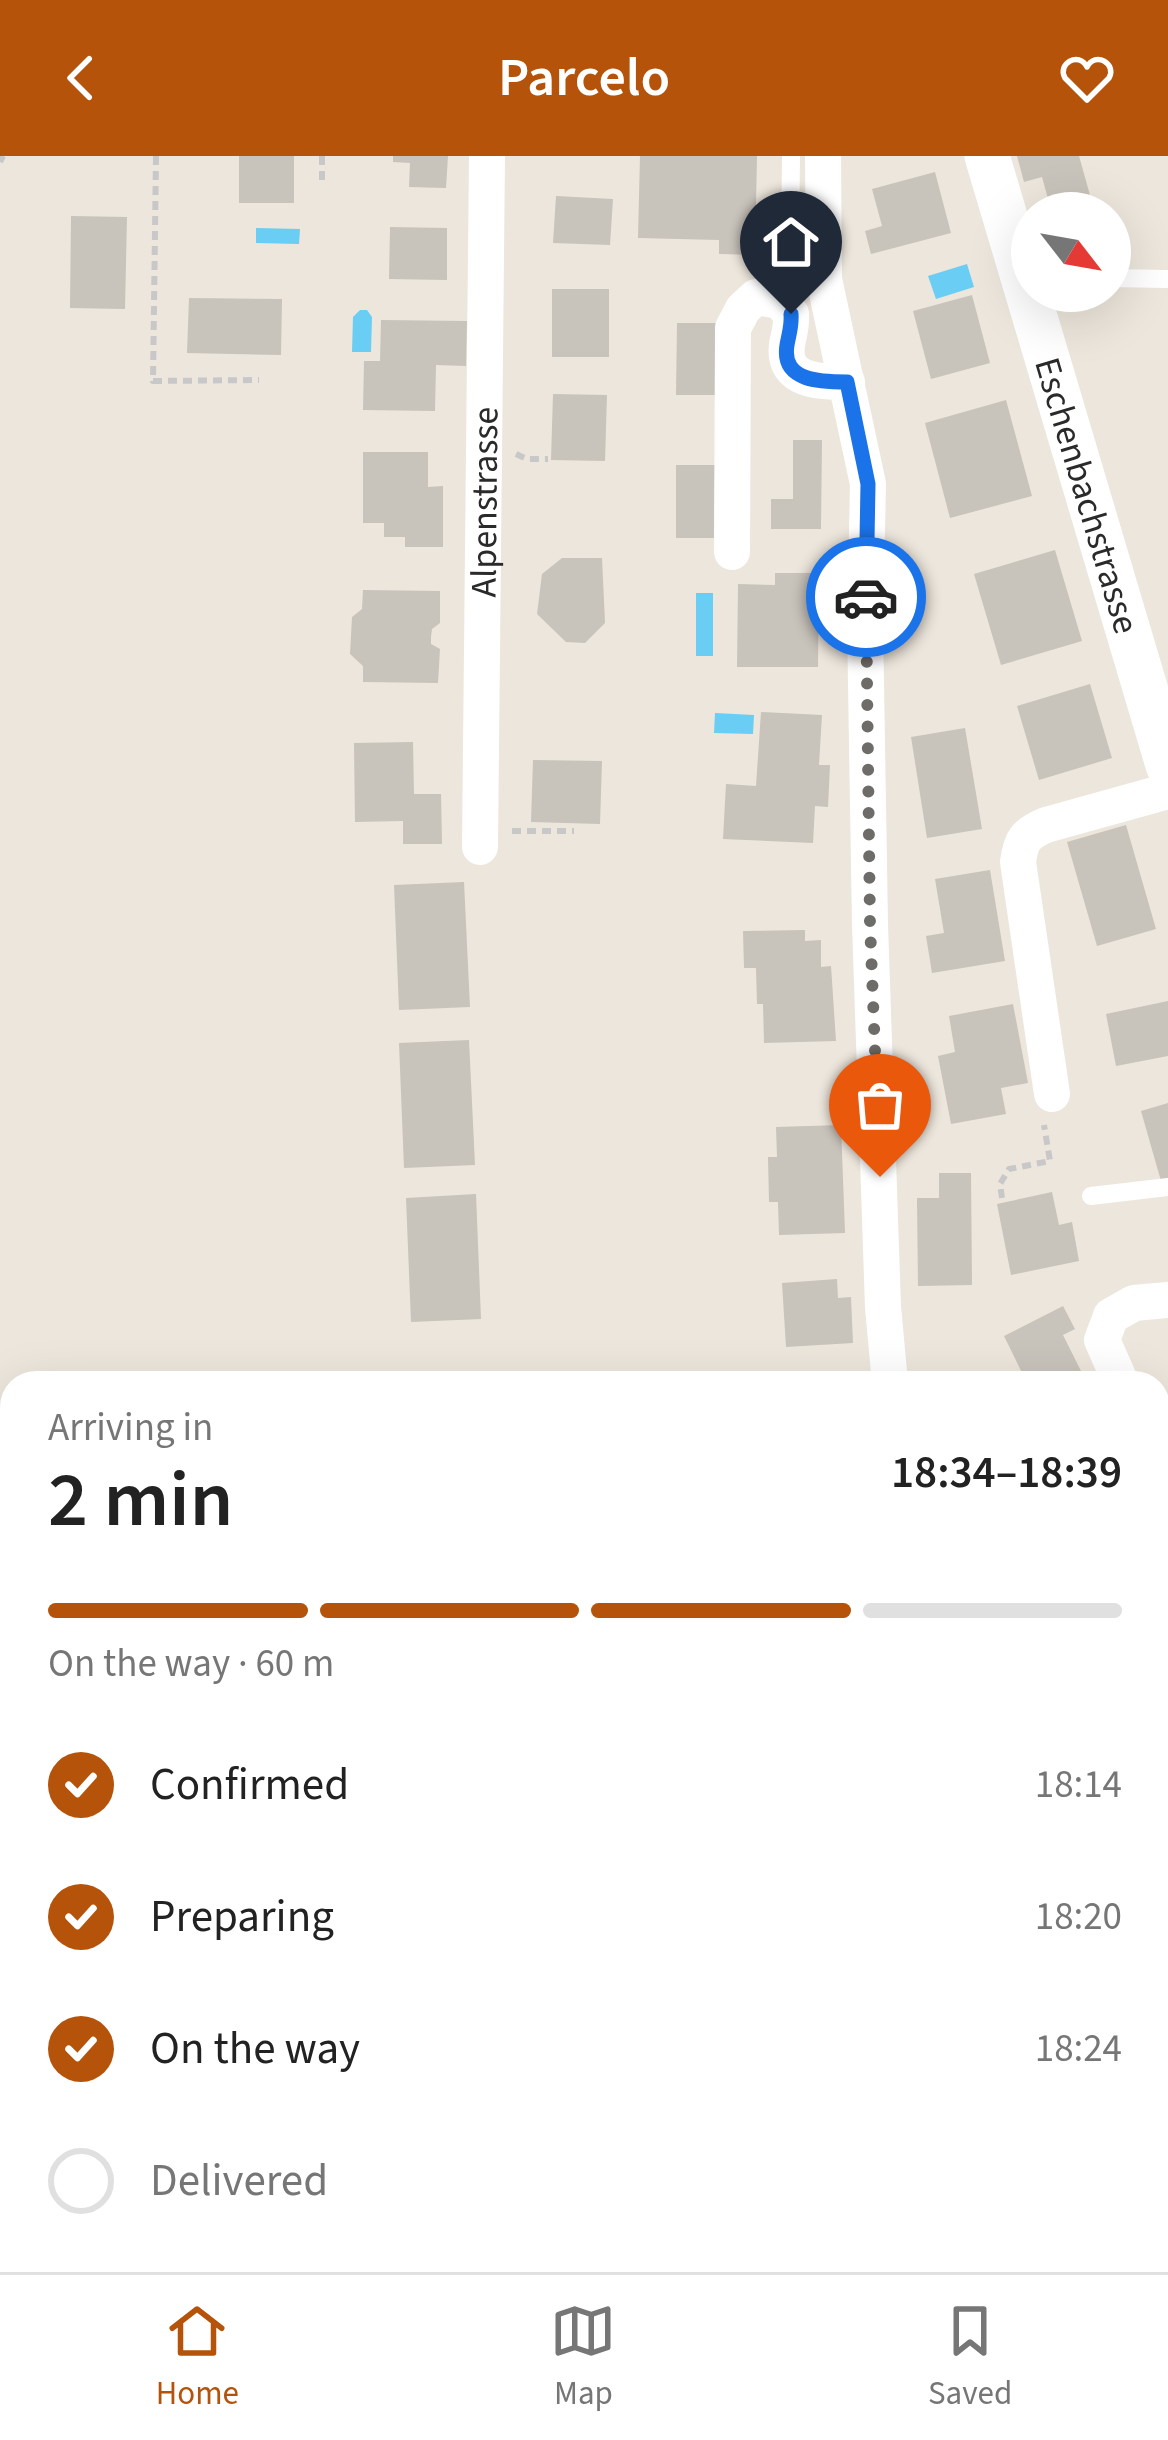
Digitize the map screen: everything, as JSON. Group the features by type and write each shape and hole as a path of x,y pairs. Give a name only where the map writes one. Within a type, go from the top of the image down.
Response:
{"street":[{"name":"Alpenstrasse","path":"487,156 487,839"},
{"path":"823,156 824,257 831,318 868,484 865,623 870,924 889,1371"},
{"name":"Eschenbachstrasse","path":"986,156 1011,230"},
{"path":"732,552 733,328 743,309 756,297 780,301 791,314 787,358 793,370 812,382 847,382"},
{"name":"Eschenbachstrasse","path":"1038,312 1168,765"},
{"path":"1052,1094 1018,862 1020,842 1028,832 1046,825 1168,791"},
{"path":"1116,1371 1102,1340 1111,1316 1134,1304 1168,1300"}],"lane":[{"path":"791,156 790,248 810,258 824,257"},
{"path":"1131,278 1168,279"},
{"path":"1091,1196 1168,1187"}],"path":[{"path":"157,156 153,381 259,380"},
{"path":"322,156 322,180"},
{"path":"487,839 574,831"},
{"path":"1002,1198 1000,1184 1010,1169 1050,1161 1041,1111 1052,1094"}],"water":[{"path":"256,228 300,229 299,244 256,243"},
{"path":"967,264 974,287 936,299 928,276"},
{"path":"360,310 372,317 371,352 352,352 353,317"},
{"path":"696,593 713,593 713,656 696,656"},
{"path":"715,713 754,715 753,734 714,733"}],"building":[{"path":"239,156 294,156 294,203 239,203"},
{"path":"393,156 448,156 446,188 409,187 410,163 393,162"},
{"path":"640,156 757,156 755,255 719,254 719,240 638,238"},
{"path":"1017,156 1079,156 1089,192 1046,192 1042,177 1024,182"},
{"path":"935,172 951,233 871,254 865,231 882,226 872,189"},
{"path":"556,196 613,199 610,245 553,243"},
{"path":"71,216 127,217 125,309 70,308"},
{"path":"390,227 447,228 447,280 389,279"},
{"path":"552,289 609,289 609,357 552,357"},
{"path":"972,295 990,363 931,379 913,311"},
{"path":"189,298 282,299 281,355 187,353"},
{"path":"381,320 467,321 466,366 436,365 435,411 363,410 364,361 380,361"},
{"path":"677,323 716,323 716,395 676,395"},
{"path":"553,394 607,395 605,461 551,460"},
{"path":"1006,400 1032,496 950,518 925,423"},
{"path":"793,440 822,440 821,529 771,529 771,499 793,499"},
{"path":"363,452 428,452 428,487 443,486 443,547 405,547 405,537 384,537 384,523 363,523"},
{"path":"676,465 715,465 714,538 676,538"},
{"path":"1055,550 1082,641 1001,665 974,574"},
{"path":"562,558 602,558 605,623 585,643 566,642 537,614 542,574"},
{"path":"775,573 819,573 818,667 737,667 738,584 775,585"},
{"path":"363,590 440,591 440,623 431,637 431,644 440,649 438,683 363,682 363,666 350,654 352,617 362,609"},
{"path":"1090,684 1112,758 1039,780 1017,706"},
{"path":"761,712 822,715 819,765 830,765 828,807 815,806 813,843 723,839 726,784 756,786"},
{"path":"965,728 982,829 927,838 911,737"},
{"path":"413,742 414,794 441,794 442,844 403,844 403,821 355,822 354,743"},
{"path":"533,760 602,761 600,824 531,822"},
{"path":"1126,825 1156,929 1097,946 1067,842"},
{"path":"990,870 1005,961 932,973 926,936 944,933 935,879"},
{"path":"464,882 470,1007 399,1010 394,885"},
{"path":"805,930 805,941 821,940 821,967 831,966 836,1041 764,1043 763,1004 757,1004 756,968 744,968 743,931"},
{"path":"1168,1001 1168,1056 1116,1066 1106,1014"},
{"path":"1013,1004 1028,1083 1001,1088 1006,1114 951,1124 938,1056 955,1052 949,1016"},
{"path":"469,1040 475,1165 404,1168 399,1043"},
{"path":"1168,1103 1168,1179 1161,1181 1141,1111"},
{"path":"841,1125 845,1233 779,1235 778,1202 769,1202 768,1157 777,1157 776,1127"},
{"path":"939,1173 971,1173 972,1285 918,1286 917,1198 939,1198"},
{"path":"1052,1192 1059,1225 1072,1222 1079,1261 1011,1275 997,1204"},
{"path":"476,1194 481,1319 411,1322 406,1198"},
{"path":"837,1279 838,1298 851,1297 853,1343 786,1347 782,1283"},
{"path":"1063,1306 1075,1329 1063,1335 1081,1371 1021,1371 1004,1336"}],"way so far":[{"path":"866,597 870,924 880,1177"}],"route":[{"path":"791,314 787,358 793,370 812,382 847,382 868,484 866,597"}]}
